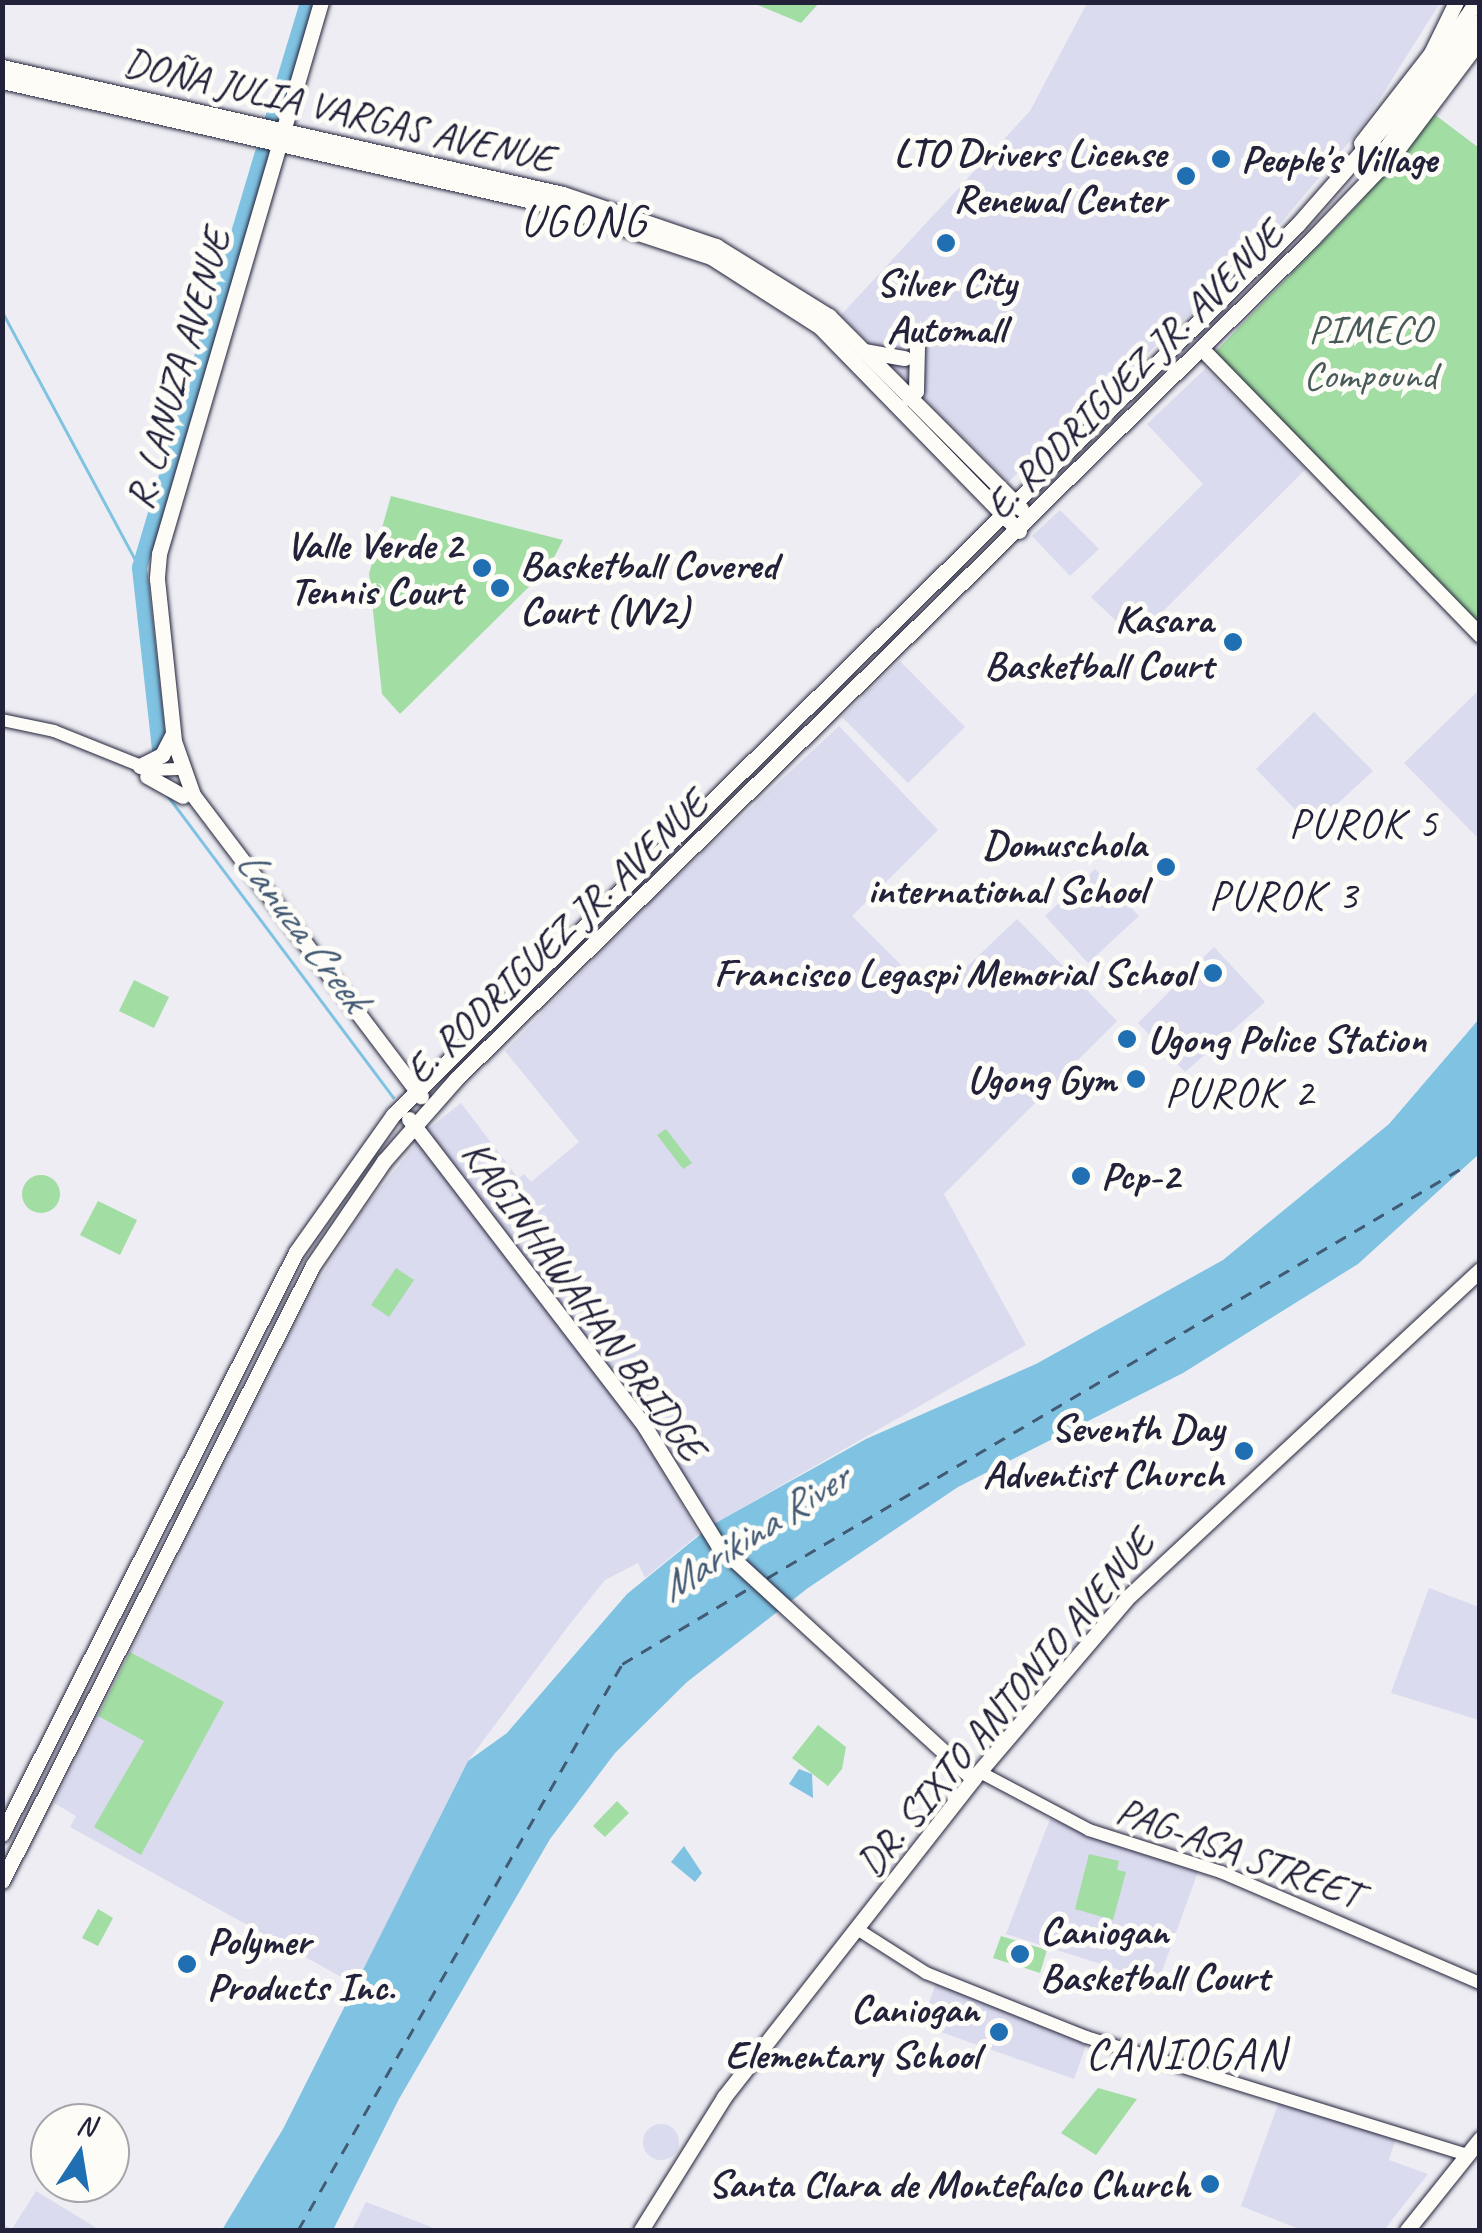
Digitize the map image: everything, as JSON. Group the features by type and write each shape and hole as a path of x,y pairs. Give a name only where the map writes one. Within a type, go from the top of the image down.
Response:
{"main road":[{"name":"R. LANUZA AVENUE","path":"321,2 156,568 184,796 417,1098"},
{"name":"E. RODRIGUEZ JR. AVENUE","path":"2,1881 313,1265 414,1124 417,1098 608,933 830,702 1008,508 1238,285 1340,176 1431,53 1456,2"},
{"path":"1431,53 1464,2"},
{"path":"1384,139 1476,2"},
{"path":"1384,139 1480,21"},
{"name":"E. RODRIGUEZ JR. AVENUE","path":"2,1834 296,1252 417,1098 593,918 1025,525 1202,349 1396,150 1480,40"},
{"name":"DOÑA JULIA VARGAS AVENUE","path":"2,67 616,221 710,257 820,326 1025,525"},
{"name":"DOÑA JULIA VARGAS AVENUE","path":"2,81 663,223 772,276 829,316 1008,508"},
{"name":"E. RODRIGUEZ JR. AVENUE","path":"1340,176 1384,139"},
{"name":"E. RODRIGUEZ JR. AVENUE","path":"1357,189 1384,139"},
{"path":"909,398 916,391 917,346"},
{"path":"1202,349 1480,635"},
{"path":"863,351 904,358"},
{"path":"173,731 164,753 144,771 184,796"},
{"name":"R. LANUZA AVENUE","path":"180,771 208,816 417,1098"},
{"path":"593,918 608,933"},
{"name":"KAGINHAWAHAN BRIDGE","path":"417,1098 414,1124 644,1427 718,1545 809,1632 977,1776"},
{"name":"DR. SIXTO ANTONIO AVENUE","path":"641,2230 701,2128 977,1776 1140,1584 1480,1270"},
{"path":"1407,2230 1480,2139"}],"street":[{"path":"2,720 101,750 144,771 180,771"},
{"name":"PAG-ASA STREET","path":"977,1776 1089,1830 1220,1872 1480,1982"},
{"path":"857,1929 926,1973 1086,2038 1467,2155"}],"shaded area":[{"path":"1087,3 1440,3 1364,124 1252,257 1008,482 841,315 1030,111"},
{"path":"1205,369 1306,469 1135,639 1091,597 1203,484 1147,424"},
{"path":"1060,510 1099,549 1070,576 1032,536"},
{"path":"900,661 965,727 908,783 842,717"},
{"path":"1479,690 1479,839 1404,763"},
{"path":"1314,712 1373,771 1312,827 1256,769"},
{"path":"839,726 938,830 852,916 934,998 1017,919 1117,1021 944,1194 1026,1345 712,1525 637,1404 427,1130 461,1103 518,1178 524,1174 531,1182 579,1142 505,1051 650,902"},
{"path":"1095,869 1139,916 1088,963 1045,916"},
{"name":"Francisco Legaspi Memorial School","path":"1214,947 1265,1002 1185,1072 1138,1023"},
{"path":"419,1140 632,1420 699,1534 645,1578 638,1563 605,1580 569,1625 468,1761 356,1985 70,1827 76,1816 54,1803 98,1716 145,1741 95,1827 141,1854 223,1703 130,1652 311,1293 361,1213"},
{"path":"1429,1588 1479,1607 1479,1720 1391,1693"},
{"path":"1050,1819 1199,1869 1158,1982 1006,1934"},
{"name":"Caniogan Elementary School","path":"936,1983 1088,2040 1074,2079 921,2025"},
{"path":"1280,2099 1396,2138 1389,2160 1428,2174 1384,2230 1302,2230 1241,2206"},
{"path":"661,2124 674,2129 679,2142 674,2155 661,2160 648,2155 643,2142 648,2129"},
{"path":"30,2200 56,2203 100,2230 3,2230 3,2224 12,2229"},
{"path":"366,2202 439,2230 352,2230"}],"green space":[{"path":"819,2 801,23 753,3"},
{"name":"PIMECO Compound","path":"1434,114 1479,148 1479,626 1214,353 1355,208"},
{"path":"391,496 563,540 549,567 400,714 382,694 369,574"},
{"path":"134,980 169,997 154,1028 119,1011"},
{"path":"666,1129 692,1163 683,1169 657,1135"},
{"path":"41,1175 54,1181 60,1194 54,1207 41,1213 28,1207 22,1194 28,1181"},
{"path":"98,1201 137,1220 120,1255 80,1235"},
{"path":"396,1268 414,1280 389,1317 371,1305"},
{"path":"130,1652 224,1702 141,1855 94,1827 144,1741 98,1716"},
{"path":"818,1725 846,1747 842,1769 828,1786 792,1758"},
{"path":"617,1801 629,1813 605,1837 593,1826"},
{"path":"1089,1854 1119,1861 1117,1870 1126,1872 1113,1920 1075,1909"},
{"path":"98,1909 113,1918 98,1946 82,1938"},
{"name":"Caniogan Basketball Court","path":"1001,1936 1047,1950 1040,1973 993,1958"},
{"path":"1098,2088 1137,2099 1096,2155 1061,2133"}],"water":[{"name":"Marikina River","path":"1479,1019 1479,1154 1358,1264 1183,1373 958,1487 808,1588 687,1682 615,1753 550,1839 399,2099 333,2230 222,2230 283,2129 468,1761 507,1733 627,1594 712,1525 866,1439 1036,1364 1223,1260 1389,1124"},
{"path":"799,1769 812,1774 813,1798 789,1784"},
{"path":"684,1846 702,1873 695,1882 671,1862"}],"waterway":[{"path":"272,118 307,2"},
{"path":"159,749 139,567 262,153"},
{"path":"2,311 139,567"},
{"name":"Lanuza Creek","path":"168,796 393,1097"}],"ferry route":[{"path":"767,1578 1467,1165"},
{"path":"298,2230 622,1664 751,1587"}],"place":[{"name":"People's Village","path":"1221,159"},
{"name":"LTO Drivers License Renewal Center","path":"1186,176"},
{"name":"Silver City Automall","path":"946,243"},
{"name":"Valle Verde 2 Tennis Court","path":"482,568"},
{"name":"Basketball Covered Court (VV2)","path":"500,588"},
{"name":"Kasara Basketball Court","path":"1233,642"},
{"name":"Domuschola international School","path":"1166,867"},
{"name":"Francisco Legaspi Memorial School","path":"1213,973"},
{"name":"Ugong Police Station","path":"1127,1039"},
{"name":"Ugong Gym","path":"1136,1079"},
{"name":"Pcp-2","path":"1081,1176"},
{"name":"Seventh Day Adventist Church","path":"1244,1451"},
{"name":"Caniogan Basketball Court","path":"1020,1954"},
{"name":"Polymer Products Inc.","path":"187,1964"},
{"name":"Caniogan Elementary School","path":"999,2032"},
{"name":"Santa Clara de Montefalco Church","path":"1210,2184"}],"district":[{"name":"UGONG","path":"584,221"},
{"name":"PUROK 5","path":"1364,824"},
{"name":"PUROK 3","path":"1284,896"},
{"name":"PUROK 2","path":"1240,1093"},
{"name":"CANIOGAN","path":"1186,2054"}]}
